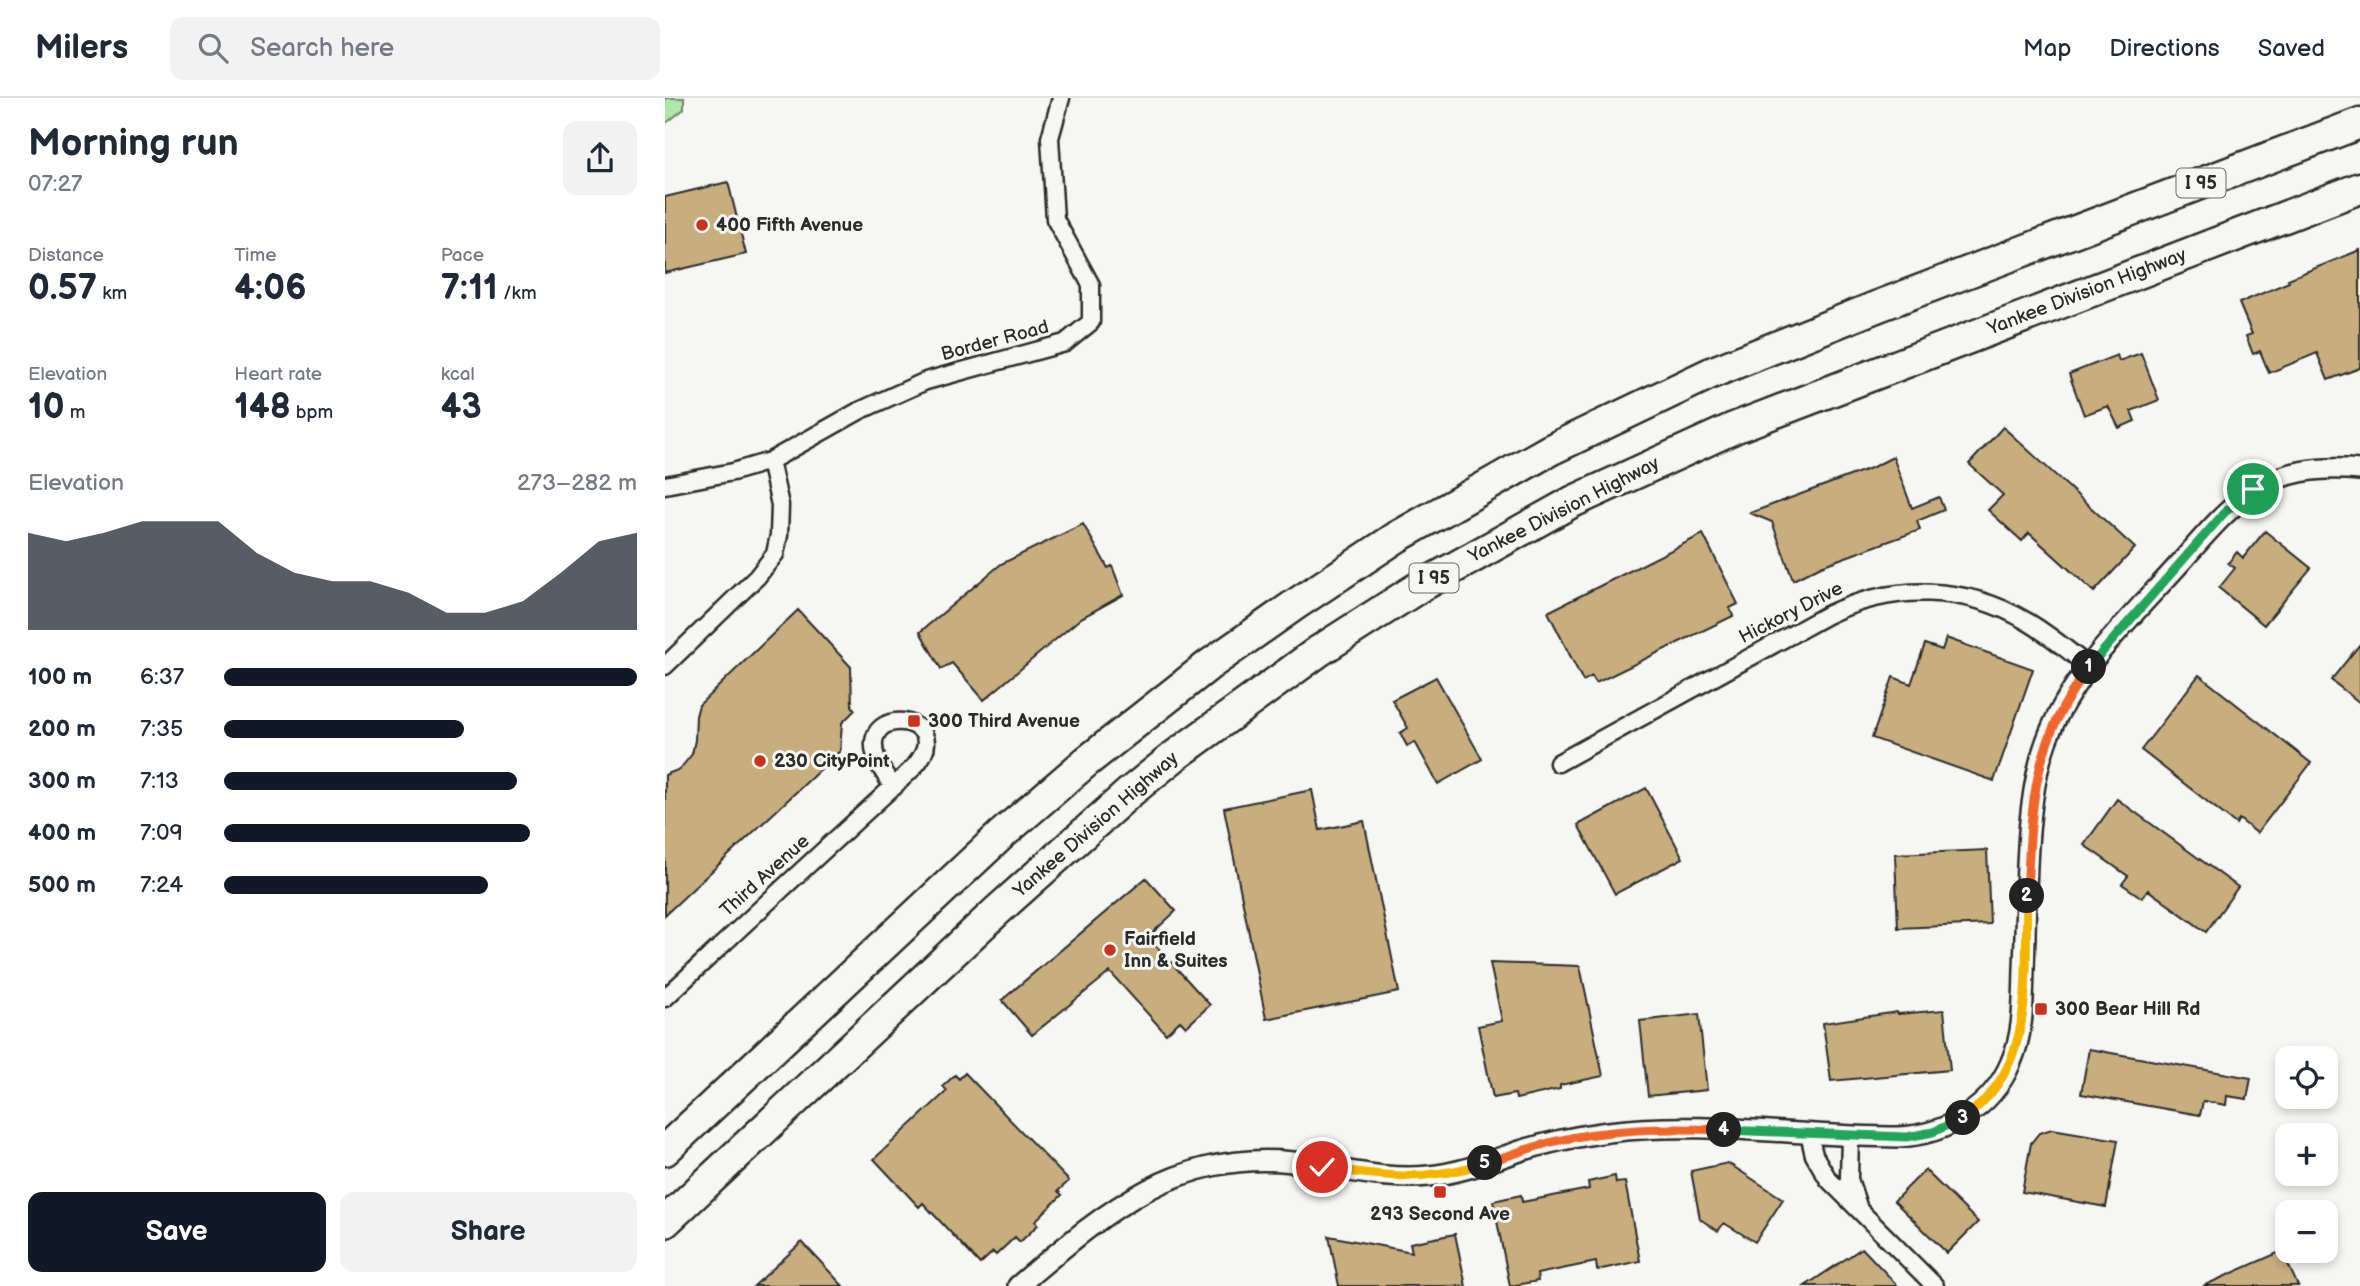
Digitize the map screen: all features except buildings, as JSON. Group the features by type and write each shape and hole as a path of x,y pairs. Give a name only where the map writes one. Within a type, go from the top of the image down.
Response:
{"highway":[{"name":"I 95","path":"665,1150 1001,835 1115,737 1254,634 1408,531 1551,450 1711,373 1876,307 2360,123"},
{"name":"Yankee Division Highway","path":"665,1222 997,911 1129,793 1299,664 1416,589 1572,502 1734,428 2360,188"}],"street":[{"name":"Border Road","path":"770,461 859,411 926,381 1065,343 1091,322 1091,285 1055,219 1050,138 1061,98"},
{"path":"665,485 733,472 770,461 780,505 780,527 775,554 757,577 665,666"},
{"path":"1019,1286 1121,1203 1156,1184 1217,1166 1279,1161 1407,1178 1459,1171 1553,1142 1610,1132 1684,1129 1907,1137 1941,1129 1958,1121 1979,1106 1998,1086 2015,1053 2021,1024 2030,832 2035,784 2052,729 2067,698 2089,667 2225,512 2246,494 2268,481 2298,471 2329,468 2360,470"},
{"name":"Hickory Drive","path":"1558,763 1827,615 1850,605 1885,596 1922,591 1942,592 1988,603 2028,622 2089,667"},
{"name":"Third Avenue","path":"665,998 894,786"},
{"path":"1809,1134 1814,1155 1822,1171 1935,1286"},
{"path":"1850,1136 1849,1179 1853,1196 1863,1214"}],"green space":[{"path":"665,98 684,98 684,109 665,124"}],"place":[{"name":"400 Fifth Avenue","path":"702,225"},
{"name":"300 Third Avenue","path":"914,721"},
{"name":"230 CityPoint","path":"760,761"},
{"name":"Fairfield Inn & Suites","path":"1110,950"},
{"name":"300 Bear Hill Rd","path":"2041,1009"},
{"name":"293 Second Ave","path":"1440,1192"}],"route":[{"path":"1322,1167 1387,1177 1427,1176 1470,1168 1580,1136 1637,1130 1684,1129 1907,1137 1941,1129 1973,1111 2003,1079 2015,1053 2019,1035 2033,798 2041,759 2052,729 2067,698 2095,659 2225,512 2253,489"}]}
